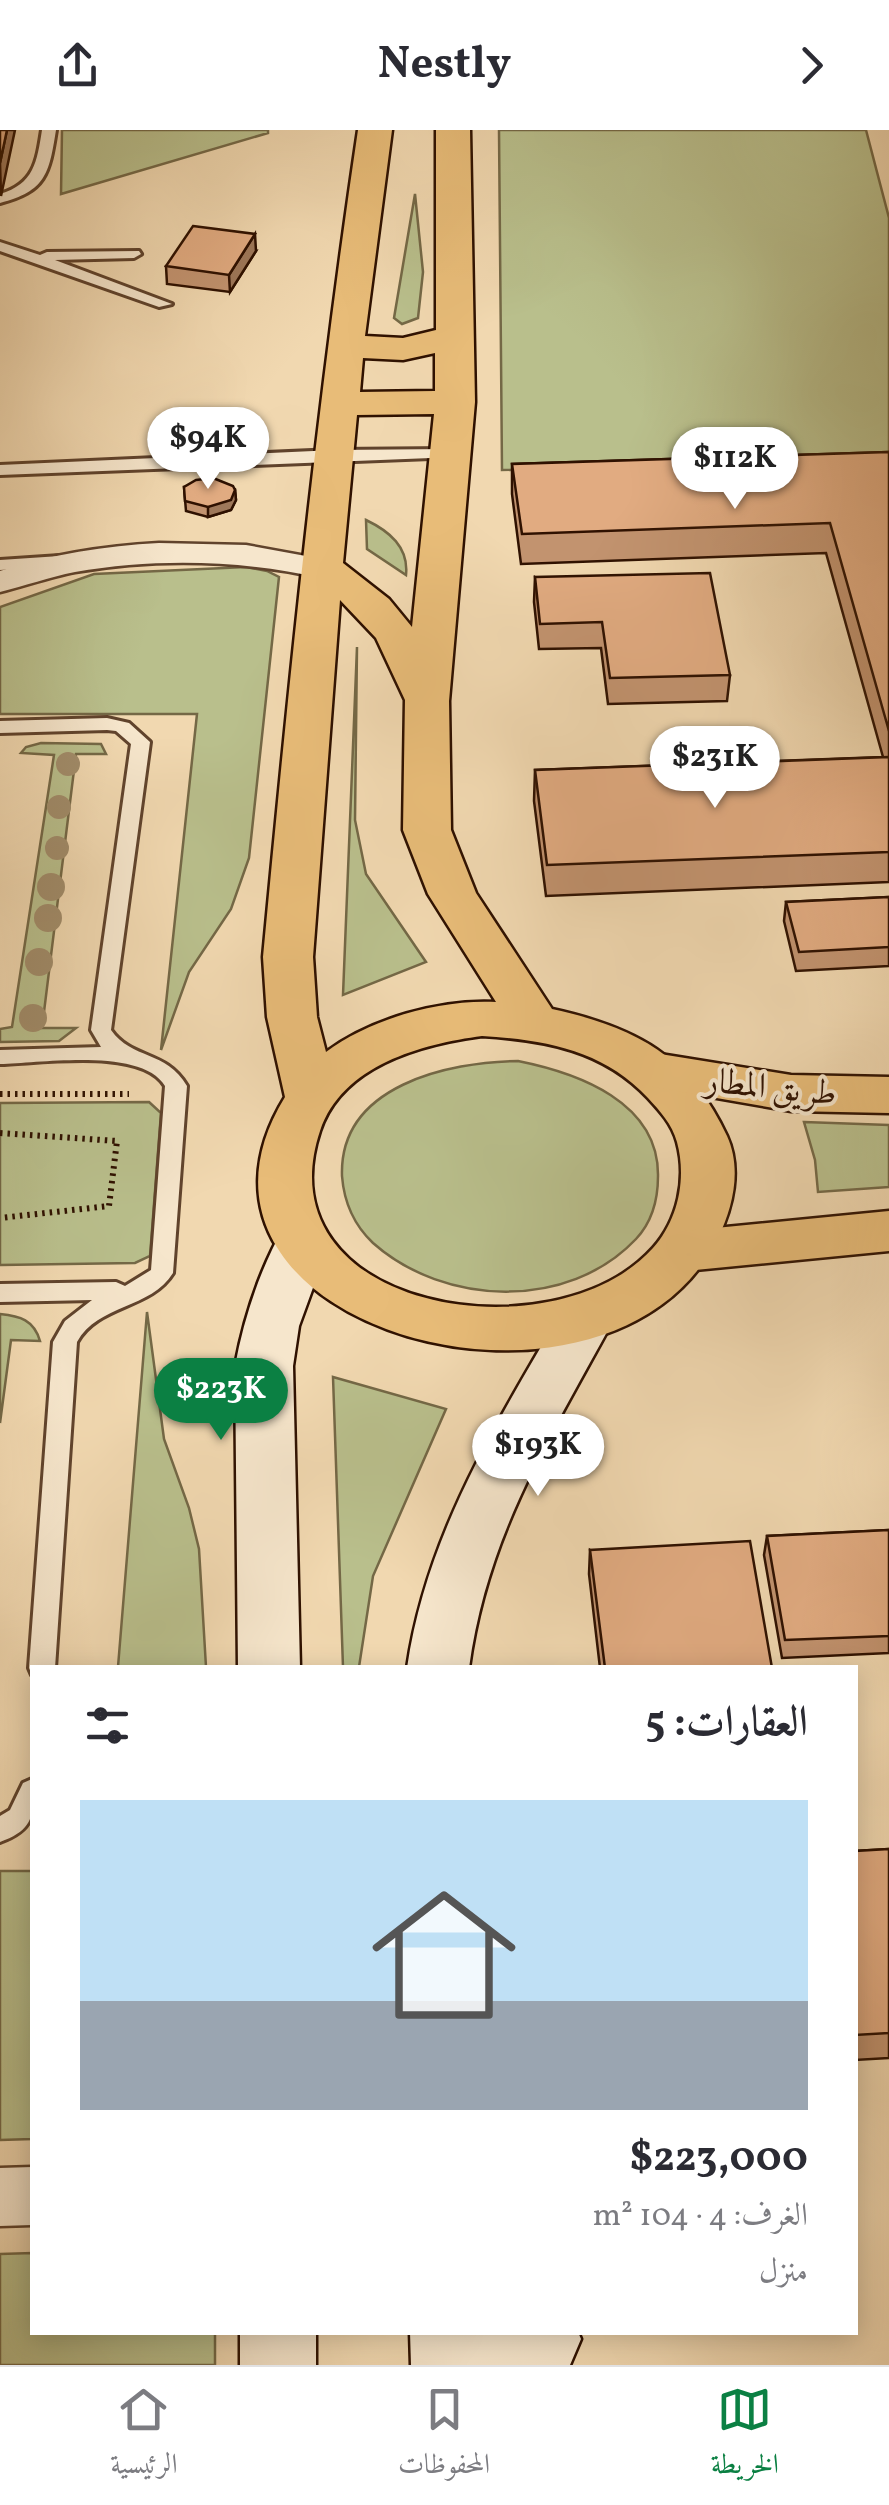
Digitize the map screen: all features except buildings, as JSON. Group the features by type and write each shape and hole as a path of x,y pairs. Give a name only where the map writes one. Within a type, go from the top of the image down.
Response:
{"main road":[{"path":"310,1095 292,1017 288,958 321,568 345,346 375,130"},
{"path":"453,130 455,402 427,700 427,830 436,862 452,894 534,1022"},
{"path":"345,346 403,349 456,337"},
{"path":"340,404 455,402"},
{"path":"321,568 374,604 392,626 407,648 427,700"},
{"path":"482,1019 534,1022 584,1034 622,1050 654,1072 690,1111 708,1156 708,1205 686,1251 644,1290 587,1317 523,1330 456,1328 393,1311 340,1281 303,1241 283,1192 286,1141 310,1095 343,1065 399,1036 431,1026 482,1019"},
{"name":"طريق المطار","path":"654,1072 791,1093 889,1095"},
{"path":"686,1251 889,1230"},
{"path":"269,1665 264,1366 271,1326 303,1241"},
{"path":"438,1665 446,1605 467,1535 587,1317"},
{"path":"278,2335 278,2365"},
{"path":"448,2335 449,2365"}],"street":[{"path":"0,582 74,560 226,552 276,557 321,568"},
{"path":"0,2197 30,2196"}],"lane":[{"path":"0,200 24,192 37,181 49,130"},
{"path":"0,246 164,304"},
{"path":"34,256 134,254"},
{"path":"0,470 335,455 450,454"},
{"path":"0,565 74,560"},
{"path":"0,727 107,724 122,727 141,742 101,1030 112,1048 170,1072 176,1094 162,1273 136,1291 90,1310 70,1330 65,1342 42,1665"},
{"path":"0,1057 122,1054"},
{"path":"0,1293 136,1291"},
{"path":"0,1830 19,1818 30,1795"}],"path":[{"path":"0,1094 176,1094"},
{"path":"0,1132 118,1141 109,1206 0,1218"}],"green space":[{"path":"62,130 268,130 268,133 61,194"},
{"path":"499,130 866,130 889,218 889,462 502,470"},
{"path":"415,194 423,272 418,318 402,324 394,318"},
{"path":"366,520 396,541 404,556 406,575 367,549"},
{"path":"246,567 279,577 249,858 231,909 189,972 161,1050 197,714 0,714 0,607 94,574"},
{"path":"357,647 355,820 366,874 426,962 343,995"},
{"path":"41,743 101,744 106,754 76,754 42,1028 76,1028 59,1041 0,1042 0,1029 12,1027 54,755 21,753 26,747"},
{"path":"518,1061 589,1083 630,1110 645,1128 655,1150 658,1176 655,1202 646,1225 636,1239 608,1262 576,1279 542,1289 506,1292 469,1288 434,1279 402,1264 366,1236 345,1195 342,1176 346,1145 359,1120 378,1100 431,1074 491,1062"},
{"path":"149,1102 161,1113 150,1256 135,1263 0,1265 0,1103"},
{"path":"804,1122 889,1125 889,1187 818,1192 815,1160"},
{"path":"147,1312 164,1439 199,1549 206,1665 118,1665"},
{"path":"0,1314 25,1320 40,1341 11,1340 0,1423"},
{"path":"333,1377 446,1409 373,1576 359,1665 343,1665"},
{"path":"0,1871 30,1871 30,2139 0,2140"},
{"path":"30,2253 30,2335 215,2335 215,2365 0,2365 0,2254"}]}
